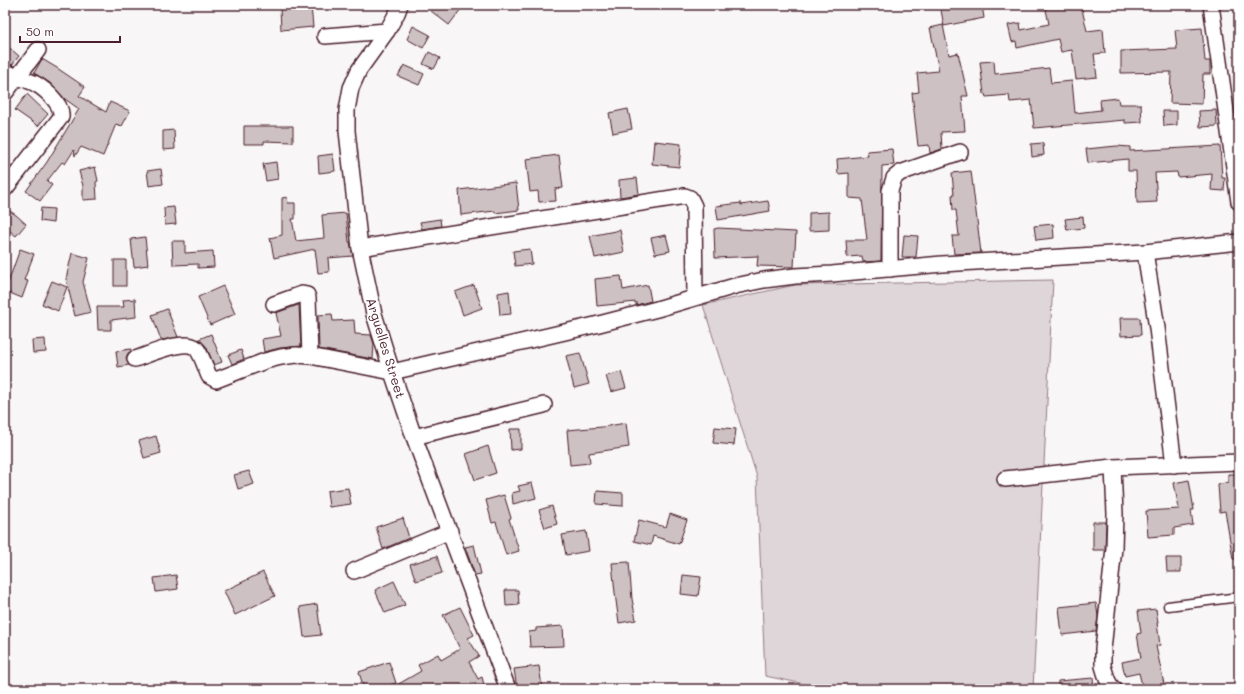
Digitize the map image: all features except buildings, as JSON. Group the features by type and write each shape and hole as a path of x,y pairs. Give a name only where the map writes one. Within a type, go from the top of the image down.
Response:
{"street":[{"name":"Arguelles Street","path":"400,5 387,31 360,70 351,88 347,110 347,130 360,248 374,314 392,372 414,437 450,531 504,687"},
{"path":"1211,5 1239,202"},
{"path":"325,36 387,31"},
{"path":"5,93 11,74 38,50"},
{"path":"5,189 61,117 62,113 59,104 42,88 28,80 11,74"},
{"path":"890,269 890,191 894,178 900,173 960,152"},
{"path":"360,248 685,196 690,198 694,206 695,297"},
{"path":"135,359 176,345 191,345 196,348 199,353 209,376 216,380 265,361 296,355 310,356 392,372 594,325 736,286 764,280 795,276 942,264 1145,252 1239,242"},
{"path":"1145,252 1157,328 1174,465"},
{"path":"274,304 302,294 307,295 310,356"},
{"path":"414,437 544,405"},
{"path":"1004,479 1113,468 1239,462"},
{"path":"1113,468 1115,514 1114,548 1103,649 1103,666 1107,680 1114,689"},
{"path":"354,571 450,531"}],"lane":[{"path":"1168,606 1239,597"}],"shaded area":[{"path":"1053,280 1033,689 829,689 765,676 757,477 703,305 795,285"}]}
